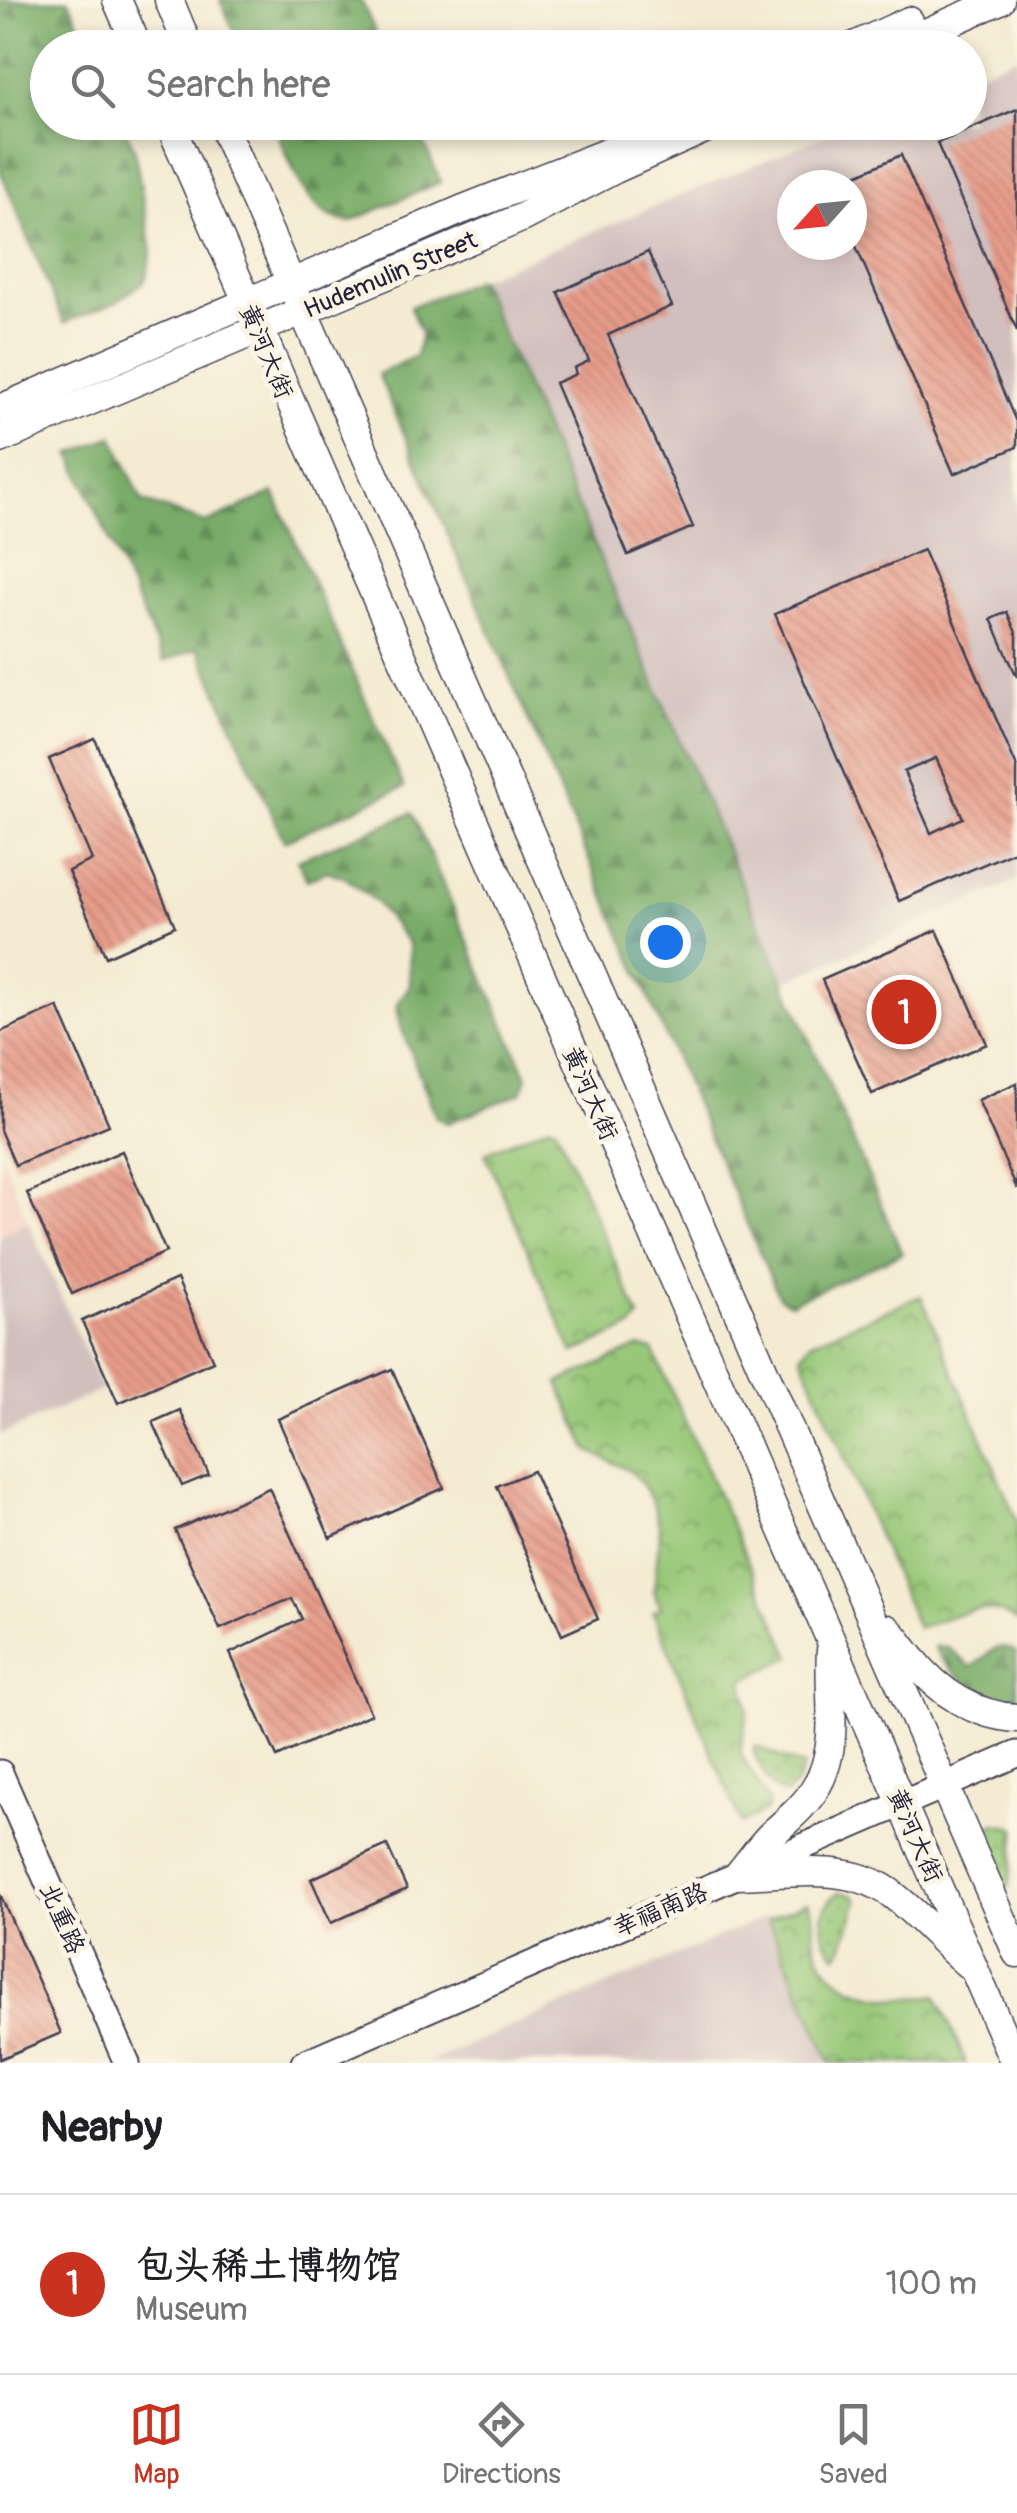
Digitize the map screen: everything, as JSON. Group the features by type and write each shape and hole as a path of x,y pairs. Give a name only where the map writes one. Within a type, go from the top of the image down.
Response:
{"main road":[{"path":"117,0 130,30"},
{"path":"168,0 181,30"},
{"path":"890,30 956,0"},
{"path":"932,30 1000,0"},
{"name":"黄河大街","path":"178,140 1015,2063"},
{"name":"黄河大街","path":"230,140 1016,1951"},
{"name":"Hudemulin Street","path":"0,409 478,203 637,140"},
{"name":"Hudemulin Street","path":"0,439 520,218 680,140"},
{"path":"867,1608 920,1668 952,1695 982,1712 1017,1718"},
{"path":"738,1875 771,1835 803,1808 822,1778 831,1734 828,1686 832,1643"},
{"name":"幸福南路","path":"304,2063 1017,1754"},
{"name":"北重路","path":"0,1772 126,2063"},
{"path":"929,1866 971,1847"},
{"path":"738,1875 832,1872 878,1885 975,1971"},
{"path":"1016,1951 1017,1934"}],"shaded area":[{"path":"1017,56 1017,880 784,982 479,279 815,140 987,140 987,69"},
{"path":"0,1151 28,1222 0,1235"},
{"path":"28,1222 102,1390 0,1435 0,1235"},
{"path":"767,1916 831,2063 427,2063"}],"green space":[{"path":"0,0 69,0 82,30 30,30 30,140 130,140 152,251 145,281 116,302 64,323 0,170"},
{"path":"220,0 361,0 374,30 233,30"},
{"path":"281,140 422,140 441,182 349,222 320,209 292,168"},
{"path":"479,279 902,1253 790,1303 779,1297 378,374 416,356 421,334 410,307"},
{"path":"113,436 142,501 206,523 274,493 404,787 284,841 198,648 164,662 71,454"},
{"path":"412,813 527,1077 521,1093 447,1123 436,1117 399,1022 397,1004 410,985 409,944 375,901 346,878 327,871 307,880 298,860"},
{"path":"550,1125 556,1127 639,1317 632,1327 573,1353 485,1153"},
{"path":"921,1296 1017,1521 1017,1622 1004,1614 980,1609 917,1628 801,1355 811,1342"},
{"path":"639,1347 653,1350 791,1657 743,1680 748,1709 740,1753 769,1803 766,1811 741,1823 653,1612 661,1608 654,1592 660,1529 653,1503 630,1471 588,1450 558,1383"},
{"path":"934,1647 948,1647 970,1667 1001,1647 1016,1652 1017,1698 992,1694 969,1684 949,1668"},
{"path":"755,1746 804,1767 787,1794 766,1777 753,1751"},
{"path":"996,1824 1016,1828 1009,1887 1003,1884 981,1830"},
{"path":"839,1892 854,1895 858,1901 837,1955 826,1941 822,1923 827,1906"},
{"path":"807,1902 816,1947 836,1978 866,1994 902,1998 937,1995 966,2063 831,2063 768,1919"}],"building":[{"path":"1017,109 1017,331 937,143 987,140 987,122"},
{"path":"901,155 1017,424 1017,447 954,474 862,260 867,260 867,170"},
{"path":"648,252 672,306 608,335 693,527 628,555 555,383 576,374 574,368 589,361 558,292"},
{"path":"923,550 1017,767 1017,850 899,901 775,614","holes":["936,758 963,818 931,833 904,772"]},
{"path":"1007,612 1017,635 1017,677 991,619"},
{"path":"95,739 175,926 106,957 68,871 92,860 49,759"},
{"path":"937,930 987,1044 872,1094 822,980"},
{"path":"58,1007 109,1125 15,1165 0,1130 0,1032"},
{"path":"1017,1083 1017,1189 978,1100"},
{"path":"122,1151 166,1252 72,1294 27,1193"},
{"path":"177,1279 213,1361 118,1403 82,1321"},
{"path":"392,1369 444,1488 330,1538 278,1419"},
{"path":"180,1410 209,1475 182,1486 153,1422"},
{"path":"533,1471 598,1619 562,1635 497,1486"},
{"path":"269,1488 371,1714 277,1757 230,1653 302,1619 292,1598 220,1629 175,1530"},
{"path":"387,1845 407,1889 331,1923 311,1879"},
{"path":"0,1894 61,2033 0,2059"}],"place":[{"name":"包头稀土博物馆","path":"904,1012"}]}
